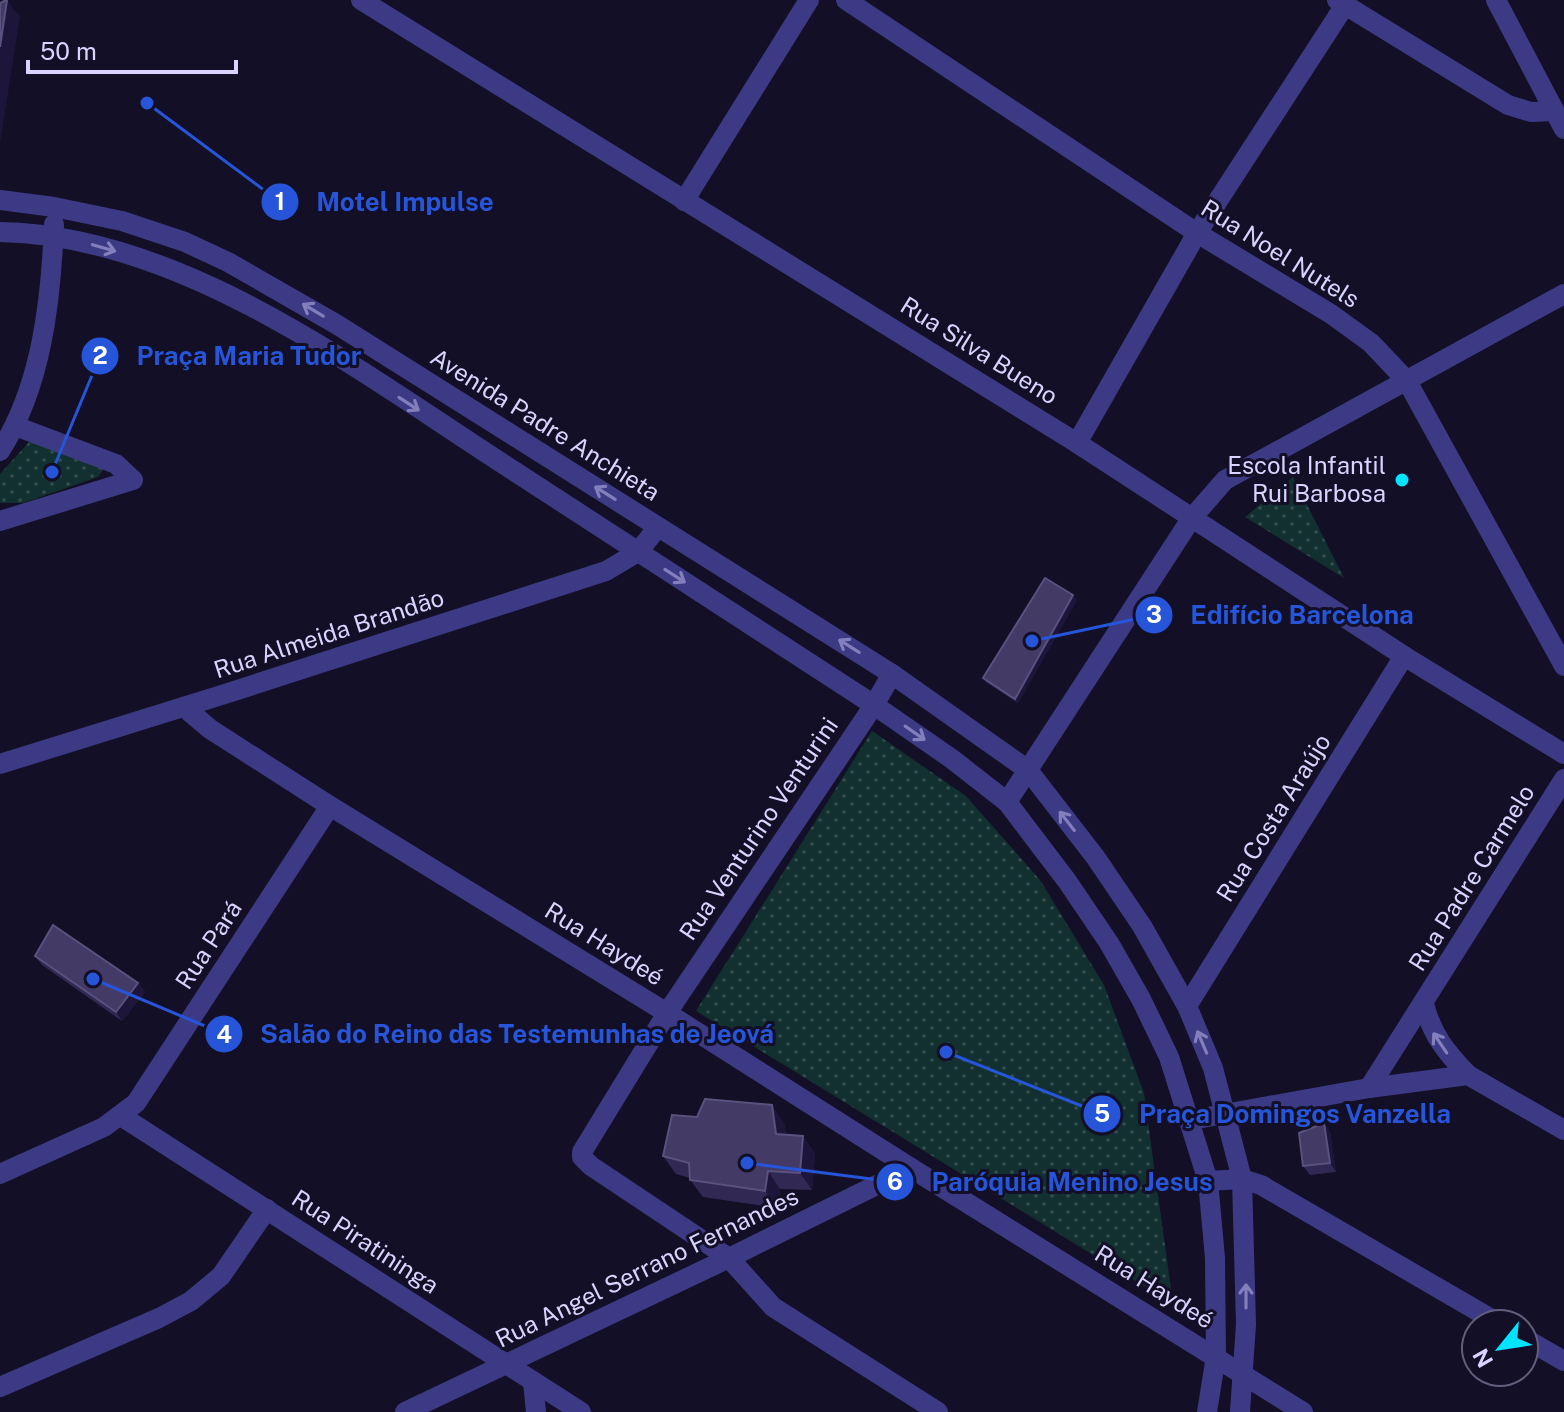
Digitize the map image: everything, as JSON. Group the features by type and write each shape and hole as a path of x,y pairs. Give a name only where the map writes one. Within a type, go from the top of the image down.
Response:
{"street":[{"name":"Rua Silva Bueno","path":"361,0 1077,443 1404,656 1564,754"},
{"path":"684,201 809,0"},
{"name":"Rua Noel Nutels","path":"846,0 1197,233 1331,314 1371,343 1407,381 1564,666"},
{"path":"1496,0 1559,120"},
{"path":"1077,443 1197,233 1341,2 1508,105 1559,120"},
{"name":"Avenida Padre Anchieta","path":"0,200 54,207 133,224 185,242 228,262 336,324 892,674 1028,770 1096,858 1142,926 1187,1006 1213,1068 1227,1112 1242,1179 1246,1288 1240,1412"},
{"path":"0,451 15,426 26,397 40,344 51,274 54,207"},
{"path":"0,232 53,236 102,247 160,265 262,313 360,372 874,705 1007,802 1067,881 1117,957 1169,1057 1191,1120 1208,1181 1215,1258 1216,1356 1207,1412"},
{"path":"1007,802 1191,519 1225,480 1564,294"},
{"path":"0,521 133,480 116,464 15,426"},
{"name":"Rua Almeida Brandão","path":"0,764 606,571 638,552 658,527"},
{"name":"Rua Costa Araújo","path":"1187,1006 1404,656"},
{"name":"Rua Venturino Venturini","path":"729,1258 591,1166 582,1157 585,1146 667,1013 892,674"},
{"name":"Rua Haydeé","path":"184,707 210,729 330,806 667,1013 1303,1412"},
{"name":"Rua Padre Carmelo","path":"1369,1088 1564,779"},
{"name":"Rua Pará","path":"0,1174 104,1127 136,1103 330,806"},
{"name":"Rua Padre Carmelo","path":"1424,1004 1433,1034 1468,1075 1564,1130"},
{"path":"1191,1120 1369,1088 1468,1075"},
{"name":"Rua Piratininga","path":"121,1116 581,1412"},
{"name":"Rua Angel Serrano Fernandes","path":"405,1412 506,1366 911,1168"},
{"path":"1208,1181 1242,1179 1261,1185 1472,1308"},
{"path":"0,1387 191,1301 221,1276 267,1209"},
{"path":"729,1258 773,1307 938,1412"},
{"path":"1540,1347 1564,1361"},
{"path":"533,1382 536,1412"}],"green space":[{"path":"31,440 104,469 98,477 23,503 0,503 0,474"},
{"path":"1293,477 1344,578 1245,517"},
{"path":"872,731 966,796 1040,880 1104,985 1144,1093 1173,1304 696,1011"}],"building":[{"path":"7,0 0,47 0,3"},
{"path":"1045,578 1073,595 1015,699 983,678"},
{"path":"53,925 138,983 116,1012 35,956"},
{"path":"705,1099 772,1105 776,1134 803,1136 800,1173 768,1171 765,1191 690,1180 689,1163 663,1156 672,1115 697,1117"},
{"path":"1324,1123 1330,1163 1303,1166 1299,1133"}],"place":[{"name":"Motel Impulse","path":"147,103"},
{"name":"Praça Maria Tudor","path":"52,472"},
{"name":"Escola Infantil Rui Barbosa","path":"1402,480"},
{"name":"Edifício Barcelona","path":"1032,641"},
{"name":"Salão do Reino das Testemunhas de Jeová","path":"93,979"},
{"name":"Praça Domingos Vanzella","path":"946,1052"},
{"name":"Paróquia Menino Jesus","path":"747,1163"}]}
